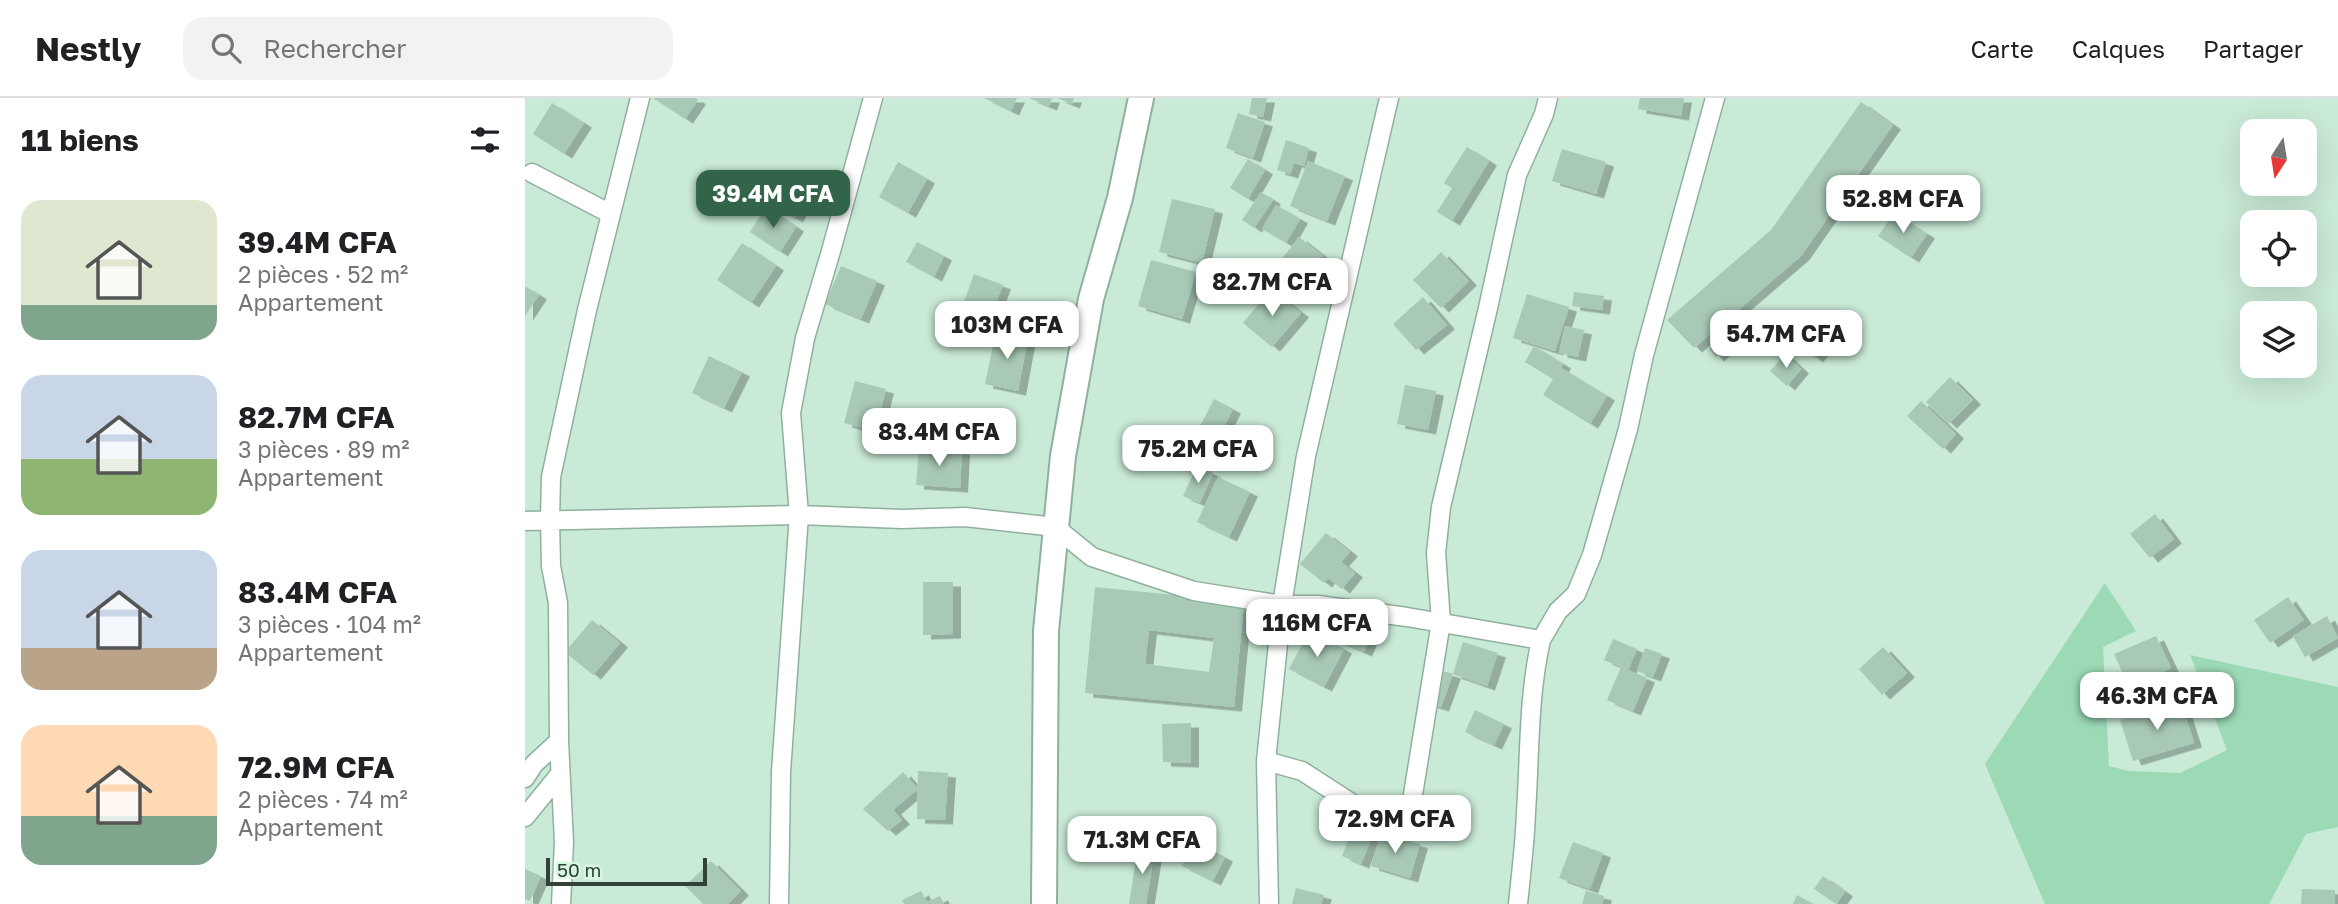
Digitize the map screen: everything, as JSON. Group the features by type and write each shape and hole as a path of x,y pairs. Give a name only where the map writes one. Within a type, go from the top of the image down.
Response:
{"main road":[{"path":"1044,904 1046,631 1063,456 1091,299 1120,198 1141,98"}],"street":[{"path":"561,904 564,842 559,741 558,603 551,566 549,520 551,477 587,310 640,98"},
{"path":"779,904 781,772 799,515 791,413 805,338 873,98"},
{"path":"1269,904 1266,761 1282,605 1306,456 1389,98"},
{"path":"1410,813 1441,622 1436,553 1440,507 1517,175 1544,114 1548,98"},
{"path":"1518,904 1526,814 1530,706 1541,640 1558,611 1576,594 1591,555 1628,429 1644,355 1715,98"},
{"path":"532,173 611,214"},
{"path":"525,521 799,515 902,519 964,517 1055,527 1092,556 1194,591 1282,605 1318,605 1441,622 1541,640"},
{"path":"525,778 534,764 559,741"},
{"path":"1266,761 1302,771 1353,804"},
{"path":"525,817 561,774"}],"green space":[{"path":"2105,583 2136,631 2103,647 2109,766 2129,771 2180,773 2227,750 2190,655 2338,687 2338,827 2306,834 2269,904 2045,904 1985,764"}],"building":[{"path":"653,98 695,98 698,100 685,119"},
{"path":"984,98 1017,98 1011,111"},
{"path":"1029,98 1052,98 1049,106"},
{"path":"1057,98 1074,98 1072,104"},
{"path":"1252,98 1267,98 1263,117 1249,114"},
{"path":"1640,98 1684,98 1681,116 1638,109"},
{"path":"1861,102 1893,125 1801,256 1694,348 1667,320 1771,230"},
{"path":"552,103 584,123 564,154 533,134"},
{"path":"1238,113 1265,122 1253,158 1226,148"},
{"path":"1286,140 1309,148 1304,166 1294,163 1290,174 1277,170"},
{"path":"1467,147 1489,161 1452,221 1437,212 1452,188 1444,183"},
{"path":"1562,149 1606,162 1596,194 1552,181"},
{"path":"1248,159 1265,170 1248,199 1230,188"},
{"path":"1308,161 1345,176 1327,221 1290,206"},
{"path":"898,162 927,179 908,213 879,197"},
{"path":"792,173 813,184 795,218 775,208"},
{"path":"1261,192 1273,200 1254,228 1242,220"},
{"path":"1172,199 1215,209 1202,263 1159,252"},
{"path":"1276,205 1300,219 1286,243 1262,229"},
{"path":"766,207 796,227 780,252 750,232"},
{"path":"1894,213 1927,234 1911,258 1878,236"},
{"path":"1299,237 1323,256 1297,289 1273,270"},
{"path":"917,242 944,256 934,277 906,262"},
{"path":"742,243 776,266 751,303 717,280"},
{"path":"1441,252 1469,281 1441,308 1413,280"},
{"path":"1151,260 1196,272 1182,319 1138,306"},
{"path":"841,266 877,281 861,319 825,304"},
{"path":"974,274 1003,285 989,320 961,310"},
{"path":"525,286 539,295 525,316"},
{"path":"1271,289 1301,313 1272,347 1243,323"},
{"path":"1574,292 1604,296 1602,310 1572,306"},
{"path":"1527,294 1569,307 1555,351 1513,338"},
{"path":"1423,297 1447,325 1416,350 1393,324"},
{"path":"1803,323 1827,343 1815,358 1790,338"},
{"path":"1565,326 1584,330 1578,357 1559,353"},
{"path":"996,331 1028,337 1018,391 985,384"},
{"path":"1721,338 1728,346 1716,357 1709,349"},
{"path":"1534,346 1563,364 1561,368 1607,396 1590,424 1543,395 1553,379 1525,362"},
{"path":"1785,354 1801,369 1787,386 1770,371"},
{"path":"709,356 742,372 724,408 692,393"},
{"path":"1950,377 1973,400 1949,424 1926,402"},
{"path":"855,381 886,389 875,431 844,423"},
{"path":"1405,385 1436,391 1428,430 1397,424"},
{"path":"1214,399 1233,409 1210,454 1191,444"},
{"path":"1921,401 1956,434 1943,449 1907,416"},
{"path":"919,448 962,450 960,488 916,485"},
{"path":"1197,466 1213,473 1200,503 1183,496"},
{"path":"1218,477 1250,492 1229,537 1197,522"},
{"path":"2155,514 2174,539 2150,558 2130,534"},
{"path":"1326,533 1350,552 1341,562 1355,573 1342,589 1328,578 1324,583 1300,564"},
{"path":"923,582 953,582 953,634 923,635"},
{"path":"1095,587 1244,602 1234,707 1085,693","holes":["1149,630 1214,638 1209,672 1145,664"]},
{"path":"2288,597 2304,620 2270,643 2254,620"},
{"path":"1336,610 1375,627 1364,652 1325,635"},
{"path":"2327,616 2338,638 2305,657 2293,636"},
{"path":"592,620 620,643 593,675 565,652"},
{"path":"1309,631 1344,649 1324,687 1289,669"},
{"path":"2156,636 2171,668 2129,687 2114,654"},
{"path":"1613,639 1637,649 1628,670 1647,678 1633,711 1607,700 1621,667 1604,660"},
{"path":"1463,642 1498,653 1487,686 1453,674"},
{"path":"1883,647 1907,673 1882,695 1859,669"},
{"path":"1645,648 1662,654 1653,677 1637,671"},
{"path":"1436,669 1453,674 1441,707 1425,702"},
{"path":"2181,702 2194,743 2133,761 2120,720"},
{"path":"1475,710 1504,724 1494,745 1465,732"},
{"path":"1191,723 1191,763 1163,762 1162,724"},
{"path":"918,771 948,773 945,820 917,819"},
{"path":"903,772 918,789 893,810 902,820 888,831 863,809"},
{"path":"1357,816 1377,824 1361,864 1342,856"},
{"path":"1381,832 1420,844 1410,878 1371,866"},
{"path":"1194,841 1225,857 1213,881 1182,866"},
{"path":"1573,842 1603,853 1590,889 1559,878"},
{"path":"1138,846 1155,849 1146,904 1129,904"},
{"path":"711,861 741,891 728,904 703,904 685,886"},
{"path":"525,869 541,876 530,901 525,899"},
{"path":"1823,876 1845,892 1836,904 1814,889"},
{"path":"1296,888 1324,895 1321,904 1292,904"},
{"path":"2302,889 2335,890 2335,904 2301,904"},
{"path":"921,891 927,902 940,896 944,904 904,904 902,900"},
{"path":"1586,891 1604,896 1602,904 1582,904"},
{"path":"1797,895 1813,904 1793,904"}]}
